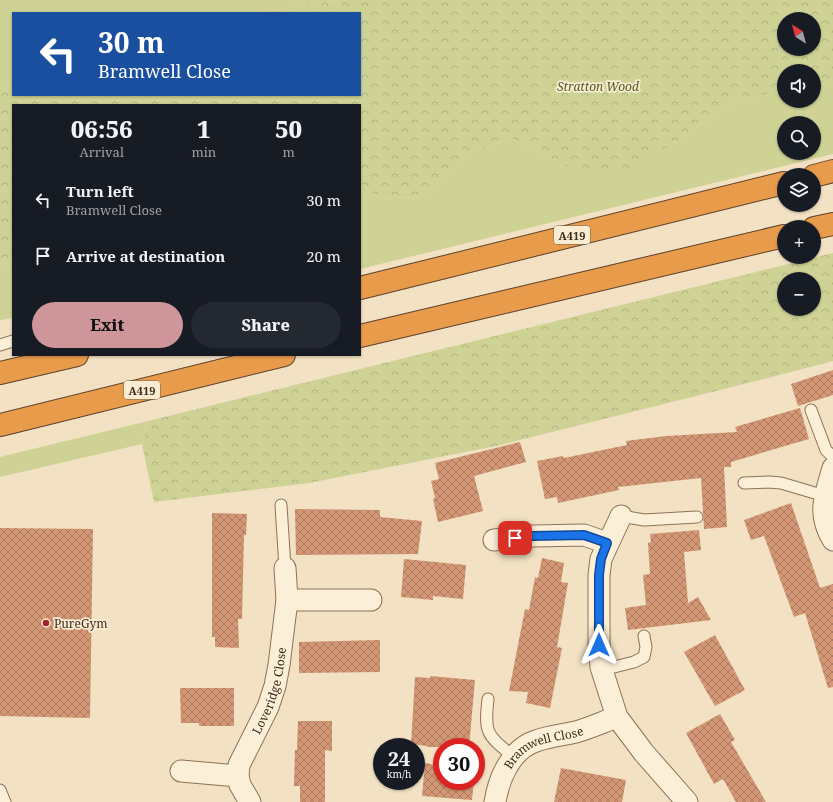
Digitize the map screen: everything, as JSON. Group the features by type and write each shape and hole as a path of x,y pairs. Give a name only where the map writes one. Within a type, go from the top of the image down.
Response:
{"highway":[{"path":"821,174 833,171"},
{"name":"A419","path":"361,288 777,185"},
{"path":"821,227 833,224"},
{"path":"361,336 777,238"},
{"path":"0,373 73,356"},
{"name":"A419","path":"0,424 280,356"}],"street":[{"path":"833,468 823,502 824,518 833,540"},
{"path":"621,516 607,543 601,559 599,575 599,645 602,670 617,717 644,753 687,802"},
{"path":"494,540 533,536 584,535 607,543"},
{"name":"Loveridge Close","path":"238,776 239,765 268,707 275,686 287,600 285,568"},
{"path":"287,600 371,600"},
{"name":"Bramwell Close","path":"495,802 502,775 523,747 537,740 577,732 617,717"},
{"path":"181,771 238,776 240,785 250,802"}],"lane":[{"path":"0,344 12,341"},
{"path":"811,410 826,450 833,457"},
{"path":"744,483 781,483 825,496"},
{"path":"281,505 285,568"},
{"path":"621,516 644,520 697,517"},
{"path":"602,670 634,662 644,657 646,648 644,636"},
{"path":"488,698 486,720 488,731 497,743 514,757"},
{"path":"0,790 5,802"}],"green space":[{"path":"0,0 338,0 262,12 12,12 12,83 0,90"},
{"name":"Stratton Wood","path":"338,0 833,0 833,82 821,84 821,64 777,64 777,92 733,101 674,144 638,166 588,175 553,160 511,138 472,152 423,196 382,199 361,184 361,104 12,104 12,263 7,265 0,271 0,90 12,83 12,96 361,96 361,12 262,12"},
{"path":"833,82 833,154 821,157 821,116 777,116 777,160 808,160 361,269 361,184 382,199 423,196 472,152 511,138 553,160 674,144 733,101 777,92 777,108 821,108 821,84"},
{"path":"833,253 833,361 496,446 309,483 154,502 142,444 148,421 788,264 821,264 821,256"},
{"path":"12,263 12,318 0,320 0,271 7,265"},
{"path":"148,421 142,444 0,477 0,457"}],"building":[{"path":"833,370 833,395 798,406 791,384"},
{"path":"800,408 809,439 731,462 731,467 724,467 727,527 704,529 701,478 618,487 619,490 558,503 557,497 545,499 537,461 563,456 564,458 627,445 626,441 666,436 737,432 735,427"},
{"path":"520,442 526,462 474,476 483,511 438,522 431,481 439,479 435,463"},
{"path":"791,503 820,588 833,584 833,687 828,688 805,613 794,617 764,536 751,540 744,520"},
{"path":"295,509 380,510 380,517 422,521 418,554 296,555"},
{"path":"212,513 247,514 246,535 244,535 242,619 238,619 239,648 215,647 215,637 212,637"},
{"name":"PureGym","path":"0,528 93,529 90,718 0,716"},
{"path":"699,530 701,550 684,552 688,603 698,597 711,620 628,630 625,608 646,605 643,575 650,574 648,543 651,542 650,534"},
{"path":"542,558 564,563 561,582 568,583 557,647 562,648 550,708 526,703 528,692 509,691 525,609 529,610 535,577 538,578"},
{"path":"404,559 466,565 463,599 433,596 433,600 401,597"},
{"path":"715,635 745,690 715,706 684,652"},
{"path":"380,640 380,672 299,673 299,642"},
{"path":"430,676 475,680 470,738 433,738 433,747 427,747 425,746 425,738 411,738 415,677 430,678"},
{"path":"180,688 234,688 234,726 199,726 199,723 181,723"},
{"path":"720,714 735,740 731,742 766,802 736,802 723,779 714,784 686,733"},
{"path":"298,721 332,721 332,751 325,750 325,802 300,802 300,786 294,786 295,750 297,750"},
{"path":"425,763 433,764 433,790 473,790 472,800 422,796 423,790 425,790"},
{"path":"561,768 626,780 622,802 554,802"}],"place":[{"name":"PureGym","path":"46,623"}],"route":[{"path":"515,538 533,536 584,535 607,543 601,559 599,575 599,645"}]}
